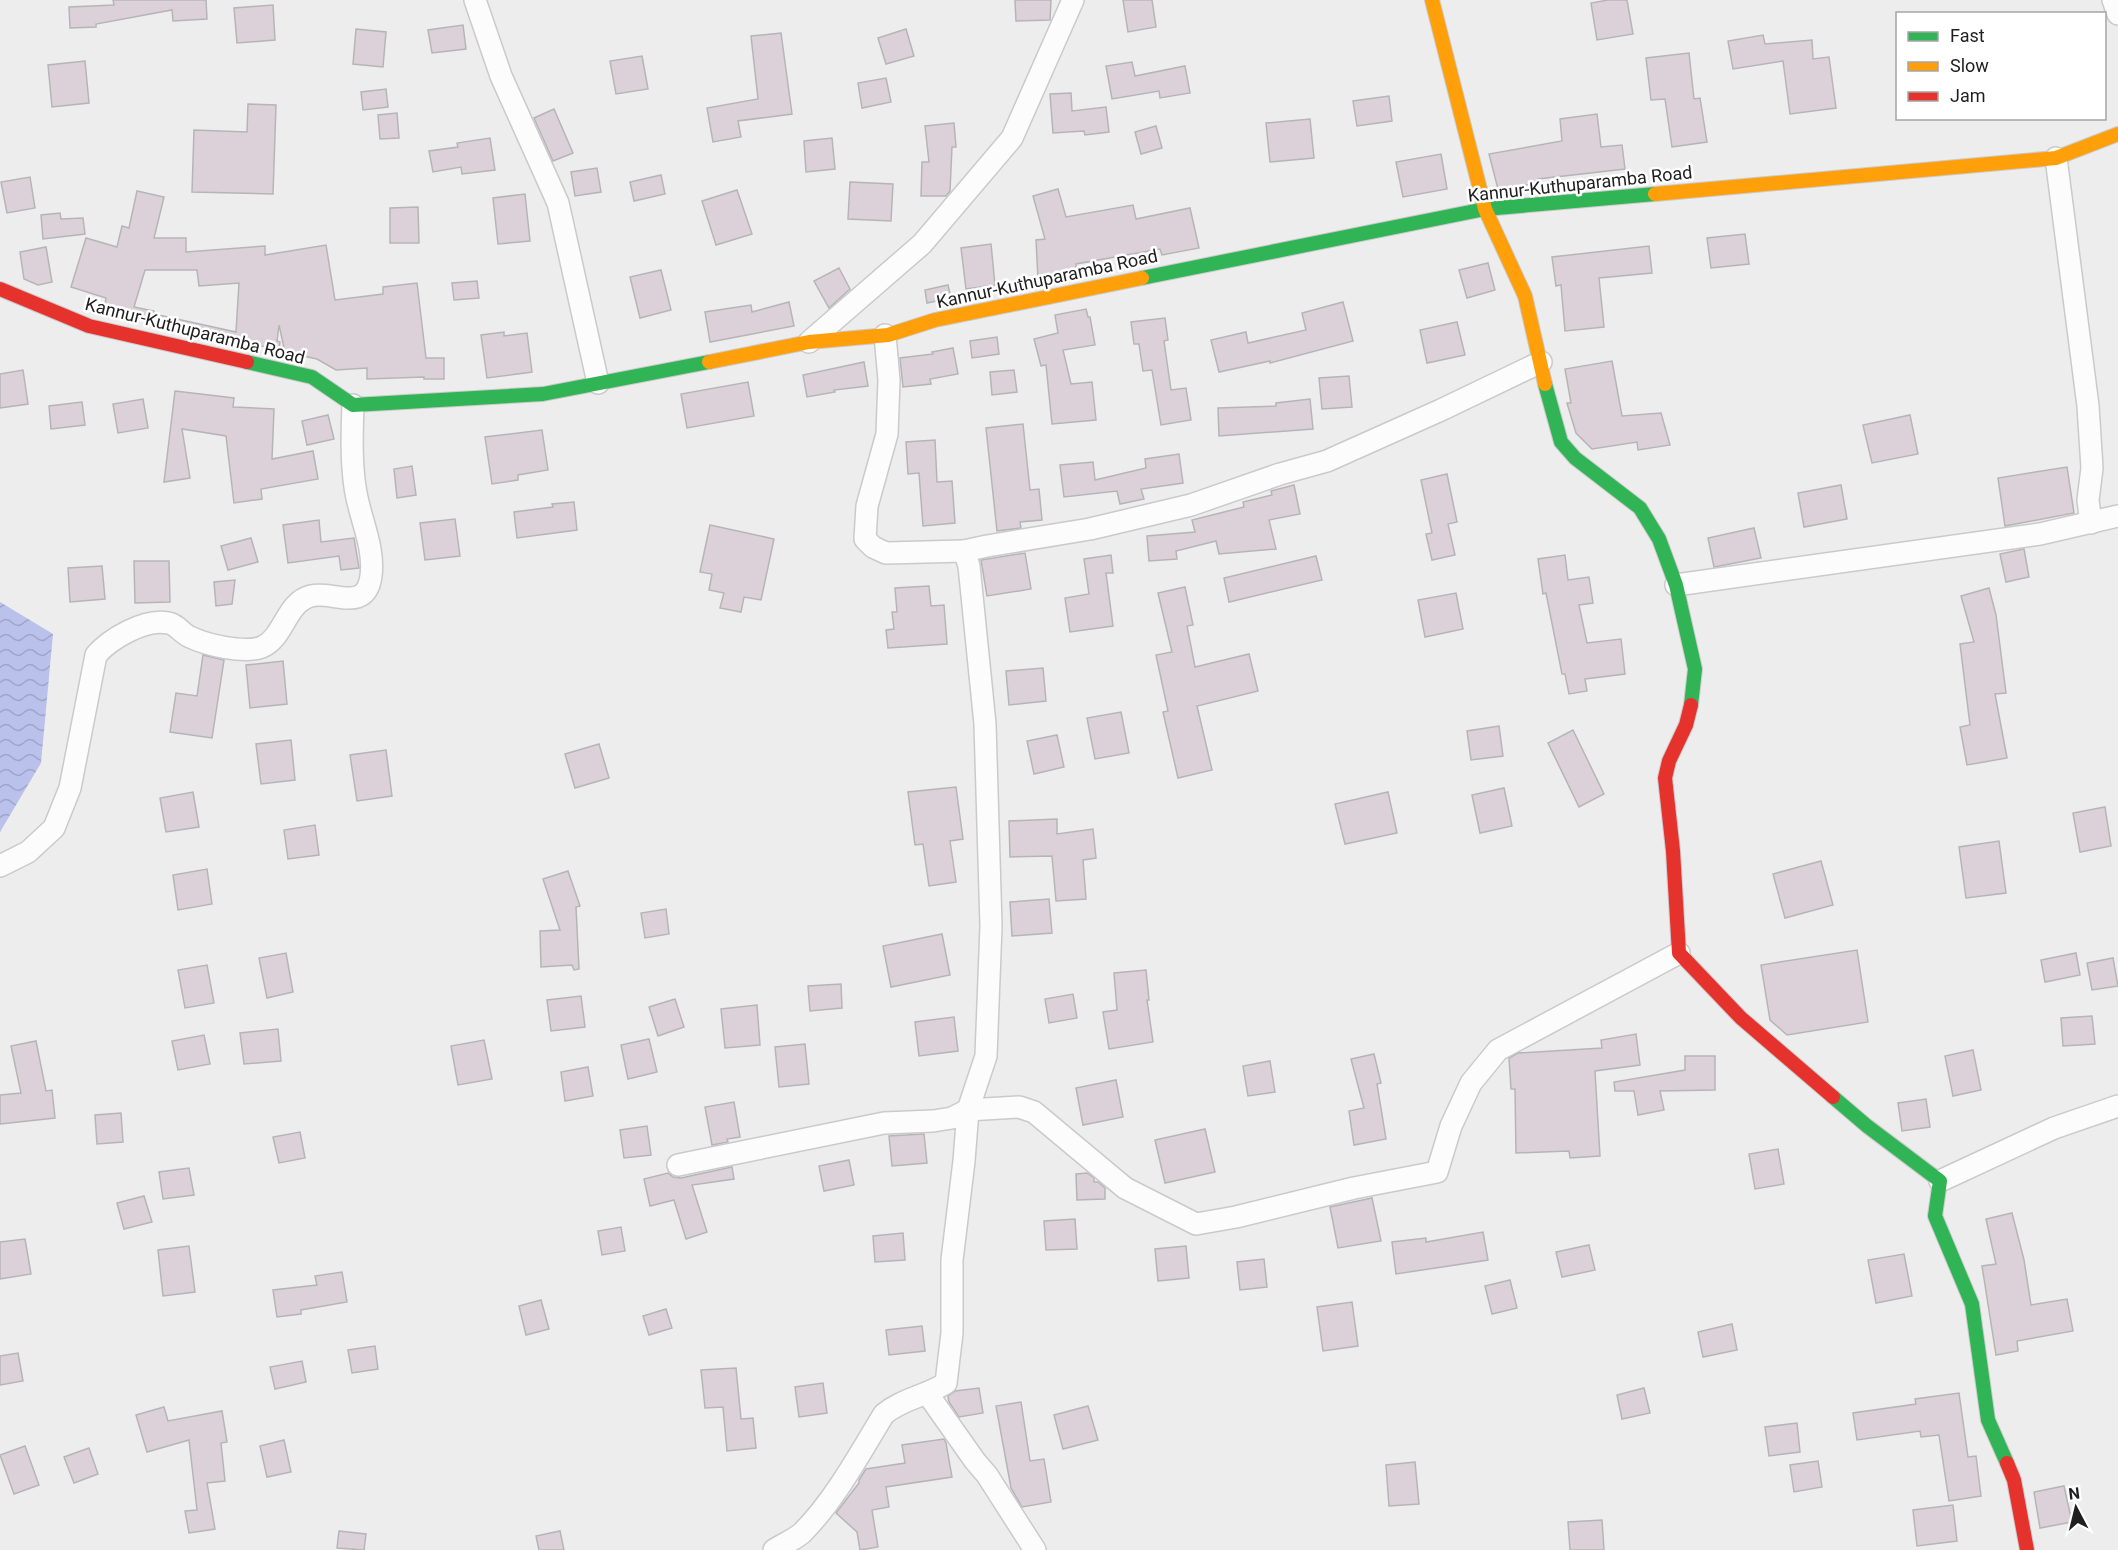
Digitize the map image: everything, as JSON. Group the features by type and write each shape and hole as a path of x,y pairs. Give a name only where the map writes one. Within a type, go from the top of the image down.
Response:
{"main road":[{"path":"1432,0 1485,209 1525,296 1550,405 1561,442 1575,458 1640,508 1659,539 1676,585 1695,669 1693,698 1686,725 1669,761 1665,778 1673,851 1679,953 1741,1018 1868,1126 1940,1181 1935,1215 1972,1304 1988,1420 2014,1480 2027,1550"},
{"name":"Kannur-Kuthuparamba Road","path":"0,289 89,326 312,377 353,405 543,394 809,342 885,335 935,320 1485,209 2056,158 2118,134"}],"street":[{"path":"475,0 501,76 558,203 598,383"},
{"path":"809,342 922,244 1012,138 1073,0"},
{"path":"2113,0 2118,14"},
{"path":"2056,158 2088,406 2092,468 2088,500 2091,523"},
{"path":"885,335 889,380 887,434 867,506 865,539 873,547 886,553 964,551 1090,529 1191,505 1280,474 1327,461 1541,362"},
{"path":"0,866 28,852 54,828 70,788 96,656 105,645 120,635 163,622 177,627 188,637 215,645 241,649 260,648 270,642 286,618 301,601 310,596 357,598 364,591 371,578 369,543 355,487 351,435 353,405"},
{"path":"1676,585 2040,534 2118,516"},
{"path":"774,1550 800,1534 815,1517 846,1475 884,1414 946,1383 950,1364 952,1260 968,1110 986,1056 991,926 985,724 969,567 964,551"},
{"path":"678,1165 884,1123 933,1121 952,1118 968,1110 1019,1107 1034,1112 1125,1188 1196,1224 1236,1217 1354,1188 1437,1172 1451,1126 1471,1083 1498,1050 1679,953"},
{"path":"1940,1181 2054,1128 2118,1106"},
{"path":"927,1393 987,1475 1035,1550"}],"water":[{"path":"0,602 53,634 41,763 0,832"}],"building":[{"path":"113,0 206,0 207,19 173,21 172,10 96,24 96,27 70,28 69,7 114,5"},
{"path":"1015,0 1051,0 1050,20 1016,21"},
{"path":"1123,0 1152,0 1156,27 1128,32"},
{"path":"1627,0 1633,34 1597,40 1591,3"},
{"path":"273,5 275,40 237,43 234,8"},
{"path":"463,25 466,49 432,53 428,30"},
{"path":"356,29 386,32 383,67 353,64"},
{"path":"906,29 914,56 886,64 878,38"},
{"path":"781,33 792,114 738,121 741,137 713,142 707,108 758,99 751,36"},
{"path":"1763,35 1765,44 1812,40 1813,59 1829,57 1836,108 1790,114 1783,61 1733,69 1728,41"},
{"path":"1689,53 1694,99 1700,98 1707,142 1672,147 1665,99 1651,100 1646,58"},
{"path":"642,56 648,89 616,94 610,61"},
{"path":"85,61 89,103 52,107 48,65"},
{"path":"1132,62 1135,76 1185,66 1190,93 1160,98 1159,91 1112,99 1106,66"},
{"path":"886,78 891,102 862,108 858,83"},
{"path":"386,89 388,107 363,110 361,92"},
{"path":"1071,93 1072,111 1106,107 1109,132 1085,135 1084,131 1053,133 1050,94"},
{"path":"1389,96 1392,121 1357,126 1353,101"},
{"path":"248,104 276,105 273,194 192,192 194,130 247,132"},
{"path":"554,109 573,153 553,161 534,118"},
{"path":"397,113 399,138 380,139 378,115"},
{"path":"1597,114 1601,147 1622,145 1625,169 1538,179 1539,183 1498,189 1489,154 1562,141 1560,119"},
{"path":"1310,119 1314,158 1270,162 1266,123"},
{"path":"954,123 956,147 952,147 950,191 946,196 921,196 922,162 929,162 925,126"},
{"path":"1156,126 1162,148 1141,154 1135,132"},
{"path":"490,138 495,170 462,174 461,167 433,172 429,151 458,147 457,143"},
{"path":"832,138 835,169 806,172 804,141"},
{"path":"1441,154 1447,189 1403,197 1396,162"},
{"path":"597,168 601,192 575,196 571,172"},
{"path":"661,175 665,194 634,201 630,182"},
{"path":"30,177 35,208 7,213 1,182"},
{"path":"850,182 893,184 891,221 848,219"},
{"path":"1058,189 1066,217 1133,205 1136,219 1190,208 1199,248 1162,255 1160,249 1076,264 1076,272 1038,279 1036,240 1045,239 1033,196"},
{"path":"737,190 752,234 716,245 702,201"},
{"path":"137,191 164,197 154,238 186,238 186,252 265,246 265,255 326,245 335,300 383,294 383,287 417,283 426,358 444,358 444,379 424,379 424,377 367,379 367,368 336,370 317,359 285,352 279,325 277,341 280,342 279,350 104,310 106,298 71,287 86,238 117,247 122,226 129,228","holes":["145,270 197,270 199,286 239,283 236,332 154,314 154,311 134,307"]},
{"path":"525,194 530,241 498,244 493,198"},
{"path":"418,207 419,243 390,243 390,208"},
{"path":"60,213 61,219 83,218 85,234 43,239 41,215"},
{"path":"1745,234 1749,264 1711,268 1707,238"},
{"path":"991,244 995,285 966,289 961,248"},
{"path":"1649,246 1652,273 1599,278 1604,327 1565,331 1561,285 1556,286 1552,257"},
{"path":"46,247 52,282 38,285 24,279 20,252"},
{"path":"1488,263 1495,290 1467,298 1459,270"},
{"path":"839,268 850,289 829,308 814,281"},
{"path":"661,270 671,310 640,318 630,277"},
{"path":"477,281 479,298 454,300 452,283"},
{"path":"948,285 951,298 927,303 925,290"},
{"path":"789,302 794,326 710,342 705,312 751,305 752,312"},
{"path":"1343,302 1353,341 1270,363 1270,361 1219,372 1211,340 1246,332 1248,343 1306,330 1302,313"},
{"path":"1086,309 1090,317 1095,345 1063,350 1071,384 1092,382 1096,420 1052,424 1046,365 1041,366 1034,339 1058,333 1055,315"},
{"path":"1165,318 1168,340 1164,341 1171,390 1186,388 1191,420 1161,425 1152,370 1143,371 1139,344 1134,344 1131,322"},
{"path":"1457,322 1465,355 1427,363 1420,330"},
{"path":"504,332 504,336 527,333 532,372 487,378 481,335"},
{"path":"997,337 999,354 972,358 970,341"},
{"path":"953,348 958,374 930,379 931,384 903,387 900,358 933,354 932,352"},
{"path":"1612,361 1622,416 1661,413 1670,445 1638,450 1637,442 1592,449 1576,433 1567,403 1571,403 1565,369"},
{"path":"864,362 868,386 834,390 835,392 807,397 803,375"},
{"path":"23,370 28,404 0,408 0,374"},
{"path":"1014,370 1017,392 992,395 990,372"},
{"path":"1349,376 1352,407 1322,409 1319,378"},
{"path":"748,382 754,416 687,428 681,394"},
{"path":"175,391 234,398 233,407 274,409 272,459 313,451 318,479 261,489 262,499 234,503 226,436 182,429 190,478 164,482"},
{"path":"143,399 148,428 118,433 113,404"},
{"path":"1310,399 1313,429 1219,436 1218,408 1276,406 1276,403"},
{"path":"82,402 85,425 51,429 49,406"},
{"path":"328,415 334,439 307,445 302,421"},
{"path":"1910,415 1918,454 1872,463 1863,425"},
{"path":"1023,424 1030,490 1039,489 1042,520 1020,522 1021,528 997,531 986,428"},
{"path":"542,430 548,470 518,475 518,480 492,484 485,437"},
{"path":"935,440 937,482 952,481 955,523 923,526 919,473 908,474 906,442"},
{"path":"1179,454 1183,483 1141,489 1144,499 1120,504 1117,491 1064,497 1060,465 1093,462 1095,480 1146,468 1145,459"},
{"path":"412,466 416,495 397,498 394,469"},
{"path":"2067,467 2074,513 2005,526 1998,478"},
{"path":"1447,474 1457,522 1448,524 1455,555 1432,560 1426,534 1432,533 1421,480"},
{"path":"1294,485 1300,514 1269,520 1276,549 1219,554 1216,541 1176,551 1177,559 1149,561 1147,536 1195,532 1192,520 1244,507 1243,502 1272,495 1271,491"},
{"path":"1841,485 1847,519 1804,527 1798,493"},
{"path":"574,502 577,530 517,538 514,512"},
{"path":"455,519 460,556 425,560 420,523"},
{"path":"319,520 321,542 354,538 359,568 341,570 339,556 288,563 283,525"},
{"path":"710,525 774,539 761,600 744,597 741,612 720,608 724,593 709,590 712,574 700,572"},
{"path":"1754,528 1761,558 1714,567 1708,538"},
{"path":"251,538 258,562 228,570 221,546"},
{"path":"2024,549 2029,577 2006,582 2000,554"},
{"path":"1025,553 1031,589 987,596 981,560"},
{"path":"1111,555 1113,573 1106,573 1113,626 1070,632 1065,598 1089,594 1084,559"},
{"path":"1565,555 1568,580 1589,577 1593,603 1579,605 1587,643 1621,639 1625,674 1585,679 1587,691 1569,694 1565,674 1562,674 1546,593 1543,594 1538,559"},
{"path":"1316,556 1322,580 1229,602 1224,578"},
{"path":"134,561 169,561 170,602 135,603"},
{"path":"102,566 105,599 70,602 68,568"},
{"path":"235,580 232,604 216,606 214,582"},
{"path":"929,586 931,606 944,605 947,644 888,648 886,630 894,629 892,612 897,612 895,588"},
{"path":"1185,587 1193,625 1187,626 1195,667 1249,654 1258,691 1197,706 1212,770 1178,778 1163,712 1168,711 1156,655 1172,652 1158,593"},
{"path":"1989,588 1996,615 2006,693 1995,694 2007,758 1967,765 1960,727 1970,725 1960,644 1974,642 1961,596"},
{"path":"1456,593 1463,629 1425,637 1418,600"},
{"path":"203,655 224,660 212,738 170,732 176,693 197,696"},
{"path":"283,661 287,704 250,708 246,665"},
{"path":"1043,668 1046,701 1009,705 1006,671"},
{"path":"1121,712 1129,753 1095,759 1087,718"},
{"path":"1499,726 1503,756 1471,760 1467,731"},
{"path":"1573,730 1604,794 1579,807 1548,743"},
{"path":"1057,735 1064,767 1034,774 1027,741"},
{"path":"291,740 295,780 261,784 256,744"},
{"path":"599,744 609,778 575,788 565,754"},
{"path":"386,750 392,796 357,801 350,755"},
{"path":"956,787 963,839 950,841 956,882 929,886 923,844 915,845 908,792"},
{"path":"1504,788 1512,826 1480,833 1472,795"},
{"path":"193,792 199,827 166,832 160,798"},
{"path":"1388,792 1397,833 1345,844 1335,804"},
{"path":"2105,807 2111,846 2080,852 2073,813"},
{"path":"1057,819 1057,834 1093,829 1096,858 1083,860 1086,899 1056,901 1052,856 1010,857 1009,821"},
{"path":"315,825 319,855 288,859 284,830"},
{"path":"1999,841 2006,893 1966,898 1959,847"},
{"path":"1821,861 1833,905 1785,918 1773,874"},
{"path":"207,869 212,904 178,910 173,875"},
{"path":"568,871 580,906 576,907 579,969 574,970 572,965 541,967 540,931 560,930 543,879"},
{"path":"1049,899 1052,933 1012,936 1010,902"},
{"path":"666,909 669,934 645,938 641,913"},
{"path":"942,934 950,975 891,987 883,946"},
{"path":"1857,950 1868,1022 1787,1035 1770,1020 1761,965"},
{"path":"286,953 293,992 267,998 259,958"},
{"path":"2076,953 2080,975 2045,982 2041,960"},
{"path":"2113,958 2118,986 2092,990 2087,963"},
{"path":"207,965 214,1003 185,1008 178,970"},
{"path":"1146,970 1149,1000 1147,1000 1153,1042 1109,1049 1103,1012 1117,1010 1114,973"},
{"path":"841,984 842,1008 810,1011 808,986"},
{"path":"1073,994 1077,1018 1049,1023 1045,999"},
{"path":"581,996 585,1027 551,1031 547,1000"},
{"path":"675,999 684,1027 658,1036 649,1007"},
{"path":"757,1005 760,1045 725,1048 721,1009"},
{"path":"2092,1016 2095,1044 2063,1046 2061,1018"},
{"path":"954,1017 958,1051 919,1056 915,1022"},
{"path":"278,1029 281,1061 244,1064 240,1033"},
{"path":"1636,1034 1640,1065 1595,1071 1600,1156 1570,1158 1569,1151 1516,1153 1515,1089 1511,1089 1509,1058 1518,1053 1602,1048 1601,1040"},
{"path":"204,1035 210,1064 178,1070 172,1041"},
{"path":"649,1039 657,1072 628,1079 621,1045"},
{"path":"484,1040 492,1079 458,1085 451,1046"},
{"path":"36,1041 46,1091 52,1090 55,1118 0,1124 0,1095 21,1093 11,1046"},
{"path":"805,1044 809,1084 779,1087 775,1047"},
{"path":"1973,1050 1981,1090 1953,1096 1945,1056"},
{"path":"1374,1054 1381,1083 1377,1084 1386,1139 1354,1145 1349,1111 1364,1108 1351,1059"},
{"path":"1685,1056 1715,1056 1715,1090 1660,1091 1664,1110 1638,1115 1634,1091 1615,1091 1614,1082 1685,1070"},
{"path":"1270,1061 1275,1092 1248,1096 1243,1066"},
{"path":"588,1067 593,1096 565,1101 561,1072"},
{"path":"1116,1080 1123,1117 1083,1125 1076,1088"},
{"path":"1926,1099 1930,1127 1902,1131 1898,1103"},
{"path":"734,1102 740,1137 712,1145 705,1107"},
{"path":"121,1113 123,1142 97,1144 95,1115"},
{"path":"647,1126 651,1155 624,1158 620,1130"},
{"path":"1205,1129 1215,1172 1165,1183 1155,1140"},
{"path":"300,1132 305,1158 279,1163 273,1137"},
{"path":"924,1134 927,1163 892,1166 889,1136"},
{"path":"1778,1149 1784,1184 1755,1189 1749,1154"},
{"path":"849,1160 854,1185 824,1191 819,1166"},
{"path":"732,1167 734,1179 692,1185 707,1232 686,1239 674,1200 650,1206 644,1179 668,1173 673,1177 681,1178"},
{"path":"189,1168 194,1195 163,1199 159,1172"},
{"path":"1087,1173 1094,1178 1094,1182 1098,1182 1105,1188 1105,1199 1077,1200 1076,1174"},
{"path":"144,1196 152,1222 124,1229 117,1203"},
{"path":"1372,1198 1381,1241 1338,1248 1330,1207"},
{"path":"2012,1213 2024,1260 2031,1305 2067,1299 2073,1331 2017,1341 2018,1351 1996,1355 1982,1266 1996,1264 1986,1219"},
{"path":"1075,1219 1077,1249 1046,1250 1044,1221"},
{"path":"621,1227 625,1251 602,1255 598,1231"},
{"path":"1483,1232 1488,1260 1396,1274 1392,1242 1426,1238 1426,1242"},
{"path":"903,1233 905,1260 875,1262 873,1236"},
{"path":"25,1239 31,1274 0,1279 0,1242"},
{"path":"1589,1245 1595,1270 1562,1277 1556,1252"},
{"path":"189,1246 195,1292 163,1296 158,1250"},
{"path":"1186,1246 1189,1278 1158,1281 1155,1249"},
{"path":"1904,1254 1912,1296 1876,1303 1868,1260"},
{"path":"1264,1259 1267,1287 1240,1290 1237,1262"},
{"path":"342,1272 347,1302 301,1310 301,1314 277,1317 273,1290 317,1285 315,1276"},
{"path":"1510,1280 1517,1308 1492,1314 1485,1286"},
{"path":"541,1300 549,1329 526,1335 519,1306"},
{"path":"1352,1302 1358,1346 1323,1351 1317,1307"},
{"path":"666,1309 672,1328 649,1335 643,1316"},
{"path":"1732,1324 1737,1350 1703,1357 1698,1332"},
{"path":"922,1326 925,1351 889,1355 886,1330"},
{"path":"375,1346 378,1369 352,1373 348,1350"},
{"path":"18,1353 23,1381 0,1385 0,1356"},
{"path":"302,1361 306,1382 275,1389 270,1367"},
{"path":"736,1368 741,1419 753,1418 756,1448 727,1451 723,1407 705,1408 701,1370"},
{"path":"823,1383 827,1413 799,1417 795,1387"},
{"path":"979,1388 983,1413 959,1417 949,1402 948,1396 955,1391"},
{"path":"1644,1388 1650,1413 1622,1419 1617,1395"},
{"path":"1959,1393 1968,1457 1976,1456 1981,1496 1949,1501 1939,1435 1921,1437 1920,1431 1857,1440 1853,1413 1916,1404 1915,1399"},
{"path":"1021,1402 1030,1461 1044,1459 1051,1502 1022,1507 1011,1488 996,1406"},
{"path":"1088,1406 1098,1440 1063,1449 1054,1415"},
{"path":"164,1407 168,1421 222,1411 227,1442 221,1443 225,1481 207,1483 215,1529 189,1533 185,1511 197,1510 189,1440 147,1452 136,1415"},
{"path":"1797,1423 1800,1452 1769,1456 1765,1427"},
{"path":"944,1439 952,1477 886,1487 889,1507 872,1510 878,1547 860,1550 857,1532 836,1513 859,1483 866,1469 905,1463 902,1445"},
{"path":"284,1440 291,1472 267,1477 260,1446"},
{"path":"25,1446 39,1485 14,1494 0,1455"},
{"path":"89,1448 98,1474 74,1483 64,1457"},
{"path":"1818,1461 1822,1487 1794,1492 1790,1465"},
{"path":"1415,1462 1419,1504 1389,1506 1386,1465"},
{"path":"2064,1486 2072,1522 2040,1528 2034,1492"},
{"path":"1953,1505 1957,1541 1917,1546 1913,1510"},
{"path":"1602,1520 1604,1550 1570,1550 1568,1522"},
{"path":"339,1531 366,1534 364,1550 337,1548"},
{"path":"560,1531 564,1550 539,1550 536,1536"}],"traffic: fast":[{"path":"1142,278 1485,209 1655,194"},
{"path":"247,362 312,377 353,405 543,394 709,362"},
{"path":"1545,384 1561,442 1575,458 1640,508 1659,539 1676,585 1695,669 1691,705"},
{"path":"1833,1097 1867,1126 1940,1181 1935,1216 1972,1304 1988,1420 2007,1463"}],"traffic: slow":[{"path":"1432,0 1485,209 1525,296 1545,384"},
{"path":"1655,194 2056,158 2118,134"},
{"path":"709,362 809,342 888,335 935,320 1142,278"}],"traffic: jam":[{"path":"0,289 89,326 247,362"},
{"path":"1691,705 1686,725 1669,761 1665,778 1673,851 1679,953 1741,1018 1833,1097"},
{"path":"2007,1463 2014,1480 2027,1550"}]}
